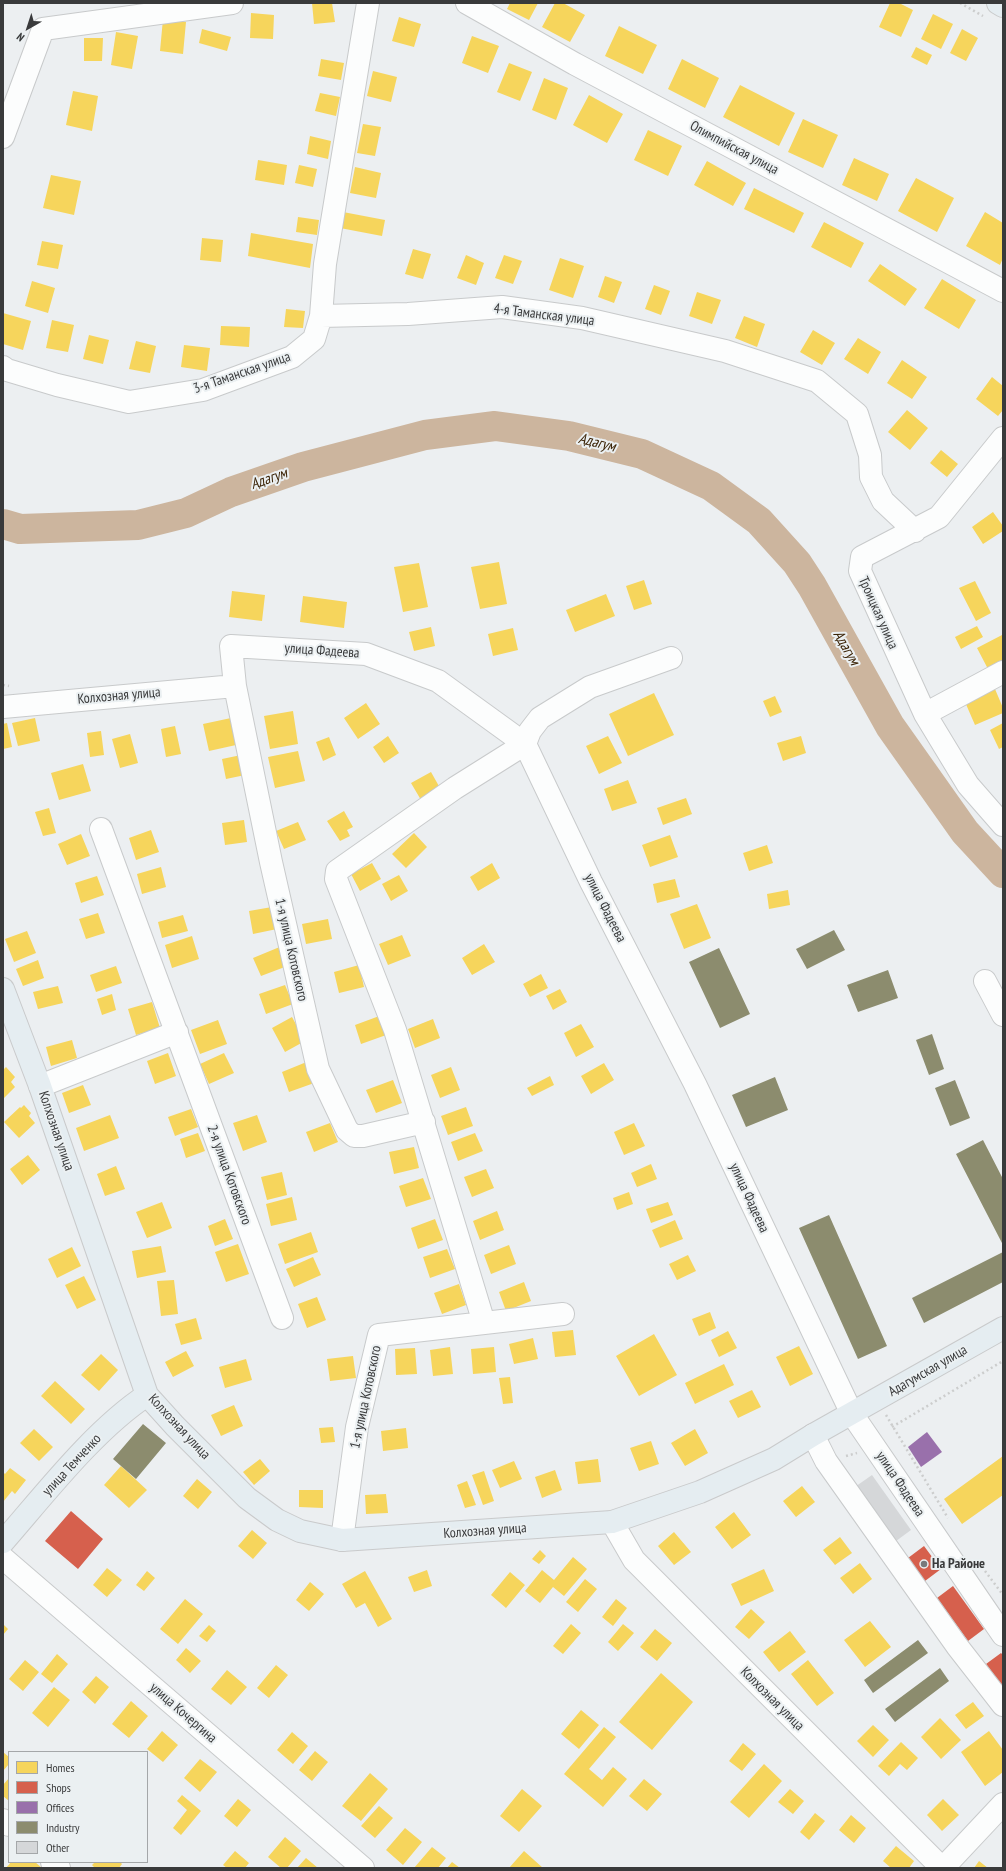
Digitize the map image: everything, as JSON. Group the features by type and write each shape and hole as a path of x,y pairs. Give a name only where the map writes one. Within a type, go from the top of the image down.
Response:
{"main road":[{"path":"998,3 1003,6"},
{"name":"Колхозная улица","path":"3,989 40,1086 147,1394 175,1426 247,1498 277,1520 300,1531 342,1540 612,1522 700,1492 774,1459 813,1435 852,1414"},
{"name":"Адагумская улица","path":"852,1414 1003,1328"},
{"name":"улица Темченко","path":"3,1542 74,1461 126,1408 147,1394"}],"street":[{"path":"3,137 43,29 232,3"},
{"path":"321,316 325,264 368,3"},
{"name":"Олимпийская улица","path":"467,3 575,64 1003,290"},
{"name":"4-я Таманская улица","path":"321,316 408,314 502,307 582,318 726,351 817,381 857,414 870,455 871,477 883,501 915,531"},
{"name":"3-я Таманская улица","path":"3,367 7,370 57,385 129,402 202,390 292,357 314,339 321,316"},
{"name":"Троицкая улица","path":"1003,438 939,517 862,558 860,571 925,714 968,785 1003,826"},
{"name":"улица Фадеева","path":"235,686 231,646 366,654 438,681 525,744 591,882 695,1084 852,1414 1003,1635"},
{"path":"484,1323 395,1030 336,880 337,871 342,866 455,788 525,744 530,731 540,718 590,687 671,658"},
{"path":"925,714 1003,672"},
{"name":"Колхозная улица","path":"3,707 235,686"},
{"name":"1-я улица Котовского","path":"235,686 271,862 318,1068 347,1130 354,1136 363,1136 424,1122"},
{"name":"2-я улица Котовского","path":"101,829 282,1318"},
{"path":"985,981 1003,1016"},
{"path":"40,1086 176,1032"},
{"name":"1-я улица Котовского","path":"342,1540 357,1427 379,1335 563,1314"},
{"path":"813,1435 831,1467 957,1646 1003,1706"},
{"name":"Колхозная улица","path":"612,1522 634,1560 942,1868"},
{"name":"улица Кочергина","path":"3,1558 363,1868"},
{"path":"942,1868 1003,1804"}],"path":[{"path":"892,1427 1003,1361"},
{"path":"885,1413 892,1427 950,1520"},
{"path":"980,1565 1003,1595"}],"building: Homes":[{"path":"312,3 332,3 335,22 314,24"},
{"path":"510,3 538,3 529,20 507,9"},
{"path":"555,3 563,3 585,15 570,42 542,27"},
{"path":"890,3 899,3 913,10 901,37 879,27"},
{"path":"251,13 274,15 273,39 250,38"},
{"path":"933,14 953,24 941,49 921,39"},
{"path":"399,17 421,24 414,47 392,41"},
{"path":"163,19 186,22 183,54 160,51"},
{"path":"619,26 657,45 643,74 605,56"},
{"path":"202,29 231,37 227,51 199,43"},
{"path":"962,29 978,38 966,61 950,53"},
{"path":"116,32 138,36 132,69 111,65"},
{"path":"472,36 499,46 488,73 462,63"},
{"path":"84,38 103,38 102,61 84,61"},
{"path":"916,47 932,55 927,65 911,57"},
{"path":"321,59 344,63 341,80 318,76"},
{"path":"682,59 719,78 705,108 668,89"},
{"path":"509,63 532,72 520,101 497,92"},
{"path":"373,71 397,77 391,102 367,96"},
{"path":"544,78 568,88 556,120 532,110"},
{"path":"740,85 795,113 779,146 723,117"},
{"path":"73,91 98,96 92,131 66,125"},
{"path":"320,93 340,97 336,116 315,111"},
{"path":"589,95 623,114 607,143 573,125"},
{"path":"803,119 838,135 823,168 788,152"},
{"path":"363,124 381,127 375,156 357,153"},
{"path":"648,130 682,146 668,176 634,160"},
{"path":"310,136 331,141 328,159 307,154"},
{"path":"854,158 889,174 877,201 842,185"},
{"path":"258,160 287,165 284,185 255,180"},
{"path":"707,161 746,183 733,206 694,185"},
{"path":"299,165 317,169 313,187 295,183"},
{"path":"355,167 381,173 376,198 350,193"},
{"path":"51,175 81,181 74,215 43,208"},
{"path":"916,178 954,198 937,232 898,211"},
{"path":"754,188 804,213 794,233 744,209"},
{"path":"343,212 385,220 382,236 340,228"},
{"path":"985,212 1003,223 1003,258 1000,265 966,246"},
{"path":"298,217 319,220 317,235 296,232"},
{"path":"824,222 864,243 851,268 811,247"},
{"path":"251,233 313,244 310,268 248,256"},
{"path":"202,238 223,240 221,262 200,260"},
{"path":"42,241 63,245 58,269 37,265"},
{"path":"413,249 431,254 423,279 405,274"},
{"path":"466,255 484,263 476,285 457,278"},
{"path":"504,255 522,261 513,284 495,278"},
{"path":"560,258 584,266 573,298 549,290"},
{"path":"880,264 917,289 905,306 868,281"},
{"path":"605,276 622,282 614,303 598,297"},
{"path":"942,279 976,300 959,329 924,308"},
{"path":"32,281 55,288 48,313 25,306"},
{"path":"654,285 670,291 661,315 645,309"},
{"path":"697,292 721,300 712,324 689,316"},
{"path":"286,309 305,311 303,328 284,327"},
{"path":"3,313 31,321 23,350 3,344"},
{"path":"744,316 765,324 757,347 735,338"},
{"path":"52,320 74,325 68,352 46,348"},
{"path":"221,326 250,327 249,347 220,345"},
{"path":"813,330 835,343 822,365 800,352"},
{"path":"89,335 109,340 103,364 83,359"},
{"path":"858,338 881,352 868,374 844,359"},
{"path":"136,341 156,346 150,373 129,369"},
{"path":"184,345 210,348 207,371 181,367"},
{"path":"902,360 927,377 912,399 887,383"},
{"path":"992,377 1003,386 1003,410 998,416 976,399"},
{"path":"907,410 928,428 910,450 888,432"},
{"path":"941,450 958,464 947,477 930,463"},
{"path":"993,512 1003,526 1003,531 983,544 972,527"},
{"path":"499,562 507,604 480,609 471,567"},
{"path":"419,563 428,607 403,612 394,567"},
{"path":"644,580 652,604 634,610 626,586"},
{"path":"975,581 991,613 976,621 959,588"},
{"path":"232,591 265,595 262,621 229,617"},
{"path":"606,594 615,616 575,632 566,610"},
{"path":"303,596 347,602 344,628 300,622"},
{"path":"977,626 983,637 961,649 955,637"},
{"path":"431,627 435,646 414,651 409,632"},
{"path":"513,628 518,650 493,656 488,634"},
{"path":"1002,635 1003,661 988,669 977,648"},
{"path":"995,689 1003,708 1003,713 975,725 965,702"},
{"path":"654,693 674,735 628,756 609,714"},
{"path":"775,696 782,712 770,717 763,701"},
{"path":"366,703 380,724 358,739 344,718"},
{"path":"293,711 298,744 270,749 264,716"},
{"path":"35,718 40,741 18,746 12,723"},
{"path":"231,718 236,745 209,751 203,724"},
{"path":"7,723 12,747 3,749 3,724"},
{"path":"1003,723 1003,747 999,749 990,730"},
{"path":"175,726 181,754 166,757 161,729"},
{"path":"101,731 104,755 90,757 87,733"},
{"path":"130,734 138,763 120,768 112,739"},
{"path":"388,736 399,753 384,763 373,747"},
{"path":"608,736 622,763 599,774 586,746"},
{"path":"801,736 806,753 783,761 777,743"},
{"path":"329,737 336,755 323,761 316,742"},
{"path":"298,751 305,781 275,788 268,757"},
{"path":"246,754 250,774 226,779 222,759"},
{"path":"83,764 91,791 59,800 51,773"},
{"path":"431,772 440,788 421,800 411,783"},
{"path":"628,780 637,803 612,811 604,789"},
{"path":"686,798 692,814 663,825 657,808"},
{"path":"49,808 56,833 43,836 35,812"},
{"path":"344,811 353,827 347,830 350,836 340,841 327,821"},
{"path":"244,820 247,842 225,845 222,823"},
{"path":"298,822 306,840 284,849 276,831"},
{"path":"151,830 159,852 136,860 129,838"},
{"path":"414,833 427,847 406,868 392,854"},
{"path":"81,834 90,856 67,865 58,844"},
{"path":"670,835 678,857 650,867 642,845"},
{"path":"767,845 773,863 749,871 743,853"},
{"path":"372,863 381,879 360,891 351,874"},
{"path":"492,863 500,878 478,891 470,877"},
{"path":"161,867 166,887 142,894 137,874"},
{"path":"399,875 408,891 391,901 382,884"},
{"path":"97,876 104,895 81,903 75,883"},
{"path":"675,879 680,897 657,903 653,884"},
{"path":"788,890 790,905 769,909 767,894"},
{"path":"697,904 711,938 684,949 670,914"},
{"path":"272,907 277,929 253,934 249,911"},
{"path":"98,913 105,933 86,939 79,919"},
{"path":"183,915 188,931 162,938 158,922"},
{"path":"328,919 332,939 306,944 302,924"},
{"path":"27,931 36,953 14,962 5,939"},
{"path":"402,935 411,956 388,965 379,944"},
{"path":"192,936 199,959 172,968 165,945"},
{"path":"484,944 495,962 472,975 462,958"},
{"path":"282,946 290,965 261,976 253,958"},
{"path":"38,960 44,978 23,986 16,969"},
{"path":"359,965 364,987 339,993 334,972"},
{"path":"116,966 122,983 96,992 90,975"},
{"path":"541,974 548,988 530,997 523,984"},
{"path":"285,985 293,1004 266,1014 259,994"},
{"path":"58,986 63,1003 38,1009 33,992"},
{"path":"560,989 567,1002 553,1010 546,996"},
{"path":"112,994 116,1010 102,1015 97,999"},
{"path":"152,1002 160,1028 136,1035 128,1009"},
{"path":"382,1015 389,1034 361,1044 355,1025"},
{"path":"292,1017 305,1041 285,1052 272,1028"},
{"path":"433,1019 440,1038 415,1048 408,1029"},
{"path":"218,1020 227,1044 200,1054 191,1030"},
{"path":"581,1024 594,1047 576,1057 564,1033"},
{"path":"72,1040 77,1058 51,1066 46,1047"},
{"path":"168,1053 176,1076 155,1084 147,1061"},
{"path":"224,1053 234,1073 209,1084 200,1064"},
{"path":"309,1061 317,1082 289,1092 282,1072"},
{"path":"604,1063 614,1080 591,1094 581,1076"},
{"path":"6,1067 15,1077 11,1082 15,1087 3,1099 3,1070"},
{"path":"451,1067 460,1090 440,1098 431,1075"},
{"path":"550,1076 554,1085 532,1096 527,1088"},
{"path":"393,1080 402,1103 376,1113 366,1090"},
{"path":"83,1085 91,1105 69,1113 62,1093"},
{"path":"24,1105 31,1113 29,1116 35,1123 19,1138 4,1122"},
{"path":"466,1107 473,1126 448,1135 441,1116"},
{"path":"191,1109 198,1127 175,1136 168,1117"},
{"path":"110,1115 119,1138 84,1151 76,1128"},
{"path":"257,1115 267,1142 243,1151 233,1123"},
{"path":"330,1123 338,1142 314,1152 306,1132"},
{"path":"634,1123 645,1146 624,1155 614,1132"},
{"path":"198,1133 205,1151 186,1158 180,1139"},
{"path":"475,1133 483,1151 458,1161 451,1142"},
{"path":"414,1147 419,1168 394,1174 389,1152"},
{"path":"28,1155 40,1170 22,1185 10,1169"},
{"path":"651,1164 657,1179 637,1187 631,1173"},
{"path":"116,1166 125,1189 105,1196 97,1174"},
{"path":"486,1169 494,1188 472,1197 464,1177"},
{"path":"282,1172 287,1195 267,1200 261,1177"},
{"path":"423,1178 431,1199 406,1207 399,1186"},
{"path":"629,1192 633,1204 617,1210 613,1198"},
{"path":"292,1197 297,1220 271,1226 266,1204"},
{"path":"162,1202 172,1228 147,1238 136,1212"},
{"path":"668,1202 673,1215 651,1223 646,1209"},
{"path":"497,1211 504,1230 480,1240 473,1221"},
{"path":"225,1219 233,1239 215,1246 208,1226"},
{"path":"435,1219 443,1240 418,1249 411,1228"},
{"path":"675,1220 683,1239 660,1248 652,1230"},
{"path":"311,1232 318,1252 285,1264 278,1244"},
{"path":"238,1244 249,1274 226,1282 215,1252"},
{"path":"509,1245 516,1264 491,1274 484,1255"},
{"path":"161,1246 166,1272 137,1278 132,1251"},
{"path":"72,1247 81,1266 57,1278 48,1259"},
{"path":"447,1249 455,1269 430,1278 423,1257"},
{"path":"688,1255 696,1271 677,1280 669,1264"},
{"path":"313,1257 321,1275 294,1287 286,1269"},
{"path":"84,1276 96,1300 77,1309 65,1285"},
{"path":"174,1280 178,1314 161,1316 157,1281"},
{"path":"524,1282 531,1301 506,1311 499,1292"},
{"path":"459,1284 466,1305 442,1314 434,1293"},
{"path":"317,1297 326,1320 307,1328 298,1304"},
{"path":"710,1312 716,1328 699,1336 692,1319"},
{"path":"196,1318 202,1339 181,1345 175,1324"},
{"path":"573,1330 576,1355 555,1357 552,1332"},
{"path":"728,1331 737,1348 719,1357 711,1340"},
{"path":"654,1334 677,1375 639,1396 616,1356"},
{"path":"533,1338 538,1359 514,1364 509,1344"},
{"path":"799,1346 813,1374 790,1386 776,1357"},
{"path":"450,1347 453,1374 433,1376 430,1350"},
{"path":"494,1347 496,1372 473,1374 471,1349"},
{"path":"415,1348 417,1374 396,1375 395,1349"},
{"path":"186,1351 194,1366 173,1377 165,1362"},
{"path":"101,1354 118,1370 99,1391 81,1375"},
{"path":"353,1356 356,1378 330,1381 327,1359"},
{"path":"246,1359 252,1380 225,1388 219,1367"},
{"path":"724,1364 734,1385 695,1404 685,1383"},
{"path":"510,1377 513,1403 503,1404 499,1378"},
{"path":"55,1381 85,1409 71,1424 41,1396"},
{"path":"752,1390 761,1407 738,1418 729,1401"},
{"path":"234,1405 243,1426 221,1436 211,1415"},
{"path":"333,1427 335,1442 321,1443 319,1428"},
{"path":"406,1428 408,1448 383,1451 381,1431"},
{"path":"34,1429 53,1447 39,1461 20,1443"},
{"path":"695,1429 708,1453 685,1466 671,1443"},
{"path":"651,1441 659,1464 639,1471 630,1448"},
{"path":"1003,1456 1003,1495 962,1524 944,1499"},
{"path":"260,1459 270,1471 254,1485 243,1472"},
{"path":"598,1459 601,1482 578,1484 575,1462"},
{"path":"514,1461 522,1479 500,1488 492,1470"},
{"path":"121,1466 147,1490 129,1508 104,1485"},
{"path":"10,1468 26,1480 15,1494 12,1491 3,1502 3,1472 5,1474"},
{"path":"555,1470 562,1490 542,1498 535,1477"},
{"path":"484,1471 494,1501 483,1505 472,1475"},
{"path":"197,1479 212,1492 198,1509 183,1496"},
{"path":"467,1481 476,1505 465,1508 457,1485"},
{"path":"802,1486 815,1502 796,1517 783,1501"},
{"path":"299,1490 323,1490 323,1508 299,1507"},
{"path":"386,1494 388,1513 366,1514 365,1495"},
{"path":"734,1512 751,1535 732,1549 715,1527"},
{"path":"252,1530 267,1543 253,1559 238,1546"},
{"path":"674,1532 691,1552 674,1565 658,1546"},
{"path":"840,1537 852,1553 835,1565 823,1550"},
{"path":"540,1550 546,1556 539,1564 532,1559"},
{"path":"573,1557 587,1569 564,1596 553,1587 540,1603 525,1591 542,1570 554,1580"},
{"path":"860,1563 872,1579 853,1594 840,1578"},
{"path":"107,1568 122,1580 107,1597 93,1585"},
{"path":"764,1569 774,1591 741,1606 731,1584"},
{"path":"427,1570 432,1586 414,1592 408,1577"},
{"path":"147,1571 155,1578 144,1591 136,1585"},
{"path":"365,1571 392,1619 378,1627 365,1603 356,1608 342,1584"},
{"path":"510,1572 525,1585 506,1608 491,1595"},
{"path":"585,1579 597,1589 578,1612 566,1602"},
{"path":"310,1582 324,1594 309,1611 296,1600"},
{"path":"185,1599 203,1614 178,1644 160,1629"},
{"path":"616,1599 627,1608 613,1626 602,1617"},
{"path":"751,1609 765,1622 749,1639 735,1627"},
{"path":"870,1621 891,1647 865,1667 844,1640"},
{"path":"3,1624 8,1629 3,1635"},
{"path":"571,1624 581,1633 563,1654 553,1646"},
{"path":"623,1624 634,1633 618,1651 608,1642"},
{"path":"209,1625 216,1631 207,1642 199,1636"},
{"path":"655,1629 672,1643 657,1661 640,1647"},
{"path":"790,1631 806,1652 779,1672 763,1652"},
{"path":"186,1648 201,1661 190,1673 176,1660"},
{"path":"57,1654 68,1664 52,1683 41,1674"},
{"path":"25,1660 39,1672 23,1691 9,1679"},
{"path":"808,1660 834,1693 817,1706 791,1674"},
{"path":"276,1665 288,1675 269,1698 257,1688"},
{"path":"227,1670 247,1687 231,1705 211,1689"},
{"path":"661,1673 693,1702 652,1750 619,1722"},
{"path":"96,1676 109,1687 95,1704 82,1692"},
{"path":"54,1687 70,1700 48,1727 32,1713"},
{"path":"131,1701 148,1716 129,1738 112,1724"},
{"path":"973,1702 984,1716 966,1729 955,1715"},
{"path":"581,1710 599,1725 579,1749 561,1734"},
{"path":"940,1718 961,1740 941,1759 921,1737"},
{"path":"873,1725 889,1740 873,1757 857,1741"},
{"path":"604,1727 616,1737 589,1769 602,1780 613,1767 627,1779 603,1807 564,1774"},
{"path":"162,1731 178,1745 163,1762 147,1749"},
{"path":"989,1731 1003,1750 1003,1772 985,1786 961,1752"},
{"path":"292,1732 308,1746 293,1764 277,1750"},
{"path":"901,1742 918,1758 907,1770 900,1764 889,1776 878,1766"},
{"path":"743,1743 756,1754 742,1771 729,1761"},
{"path":"315,1751 328,1762 312,1781 299,1770"},
{"path":"3,1752 8,1756 8,1765 3,1771"},
{"path":"200,1759 217,1772 200,1792 184,1778"},
{"path":"764,1764 782,1781 749,1818 730,1802"},
{"path":"370,1773 388,1789 361,1821 342,1806"},
{"path":"8,1779 8,1800 3,1796 3,1785"},
{"path":"644,1779 662,1794 647,1811 629,1796"},
{"path":"522,1789 542,1806 519,1832 500,1816"},
{"path":"790,1789 804,1801 793,1814 778,1802"},
{"path":"182,1795 201,1811 181,1835 173,1828 187,1810 177,1801"},
{"path":"238,1799 251,1810 237,1827 224,1816"},
{"path":"943,1799 959,1815 942,1831 927,1815"},
{"path":"379,1806 393,1818 375,1838 361,1826"},
{"path":"815,1813 825,1821 809,1840 800,1832"},
{"path":"851,1815 866,1828 854,1843 839,1830"},
{"path":"405,1828 422,1842 403,1865 386,1850"},
{"path":"285,1837 301,1851 287,1868 281,1868 268,1857"},
{"path":"896,1846 914,1861 909,1868 891,1868 883,1861"},
{"path":"432,1847 446,1858 438,1868 414,1868"},
{"path":"235,1851 249,1863 245,1868 227,1868 223,1865"},
{"path":"524,1851 543,1868 509,1868"},
{"path":"306,1858 318,1868 297,1868"},
{"path":"979,1861 988,1868 974,1868"},
{"path":"452,1862 460,1868 447,1868"},
{"path":"10,1863 36,1863 42,1868 6,1868"},
{"path":"94,1863 122,1864 119,1868 95,1868 92,1865"}],"building: Shops":[{"path":"71,1511 103,1539 78,1569 45,1541"},
{"name":"На Районе","path":"924,1546 941,1569 921,1584 908,1558"},
{"path":"953,1586 984,1629 968,1641 937,1598"},
{"path":"1001,1653 1003,1655 1003,1687 986,1664"}],"building: Offices":[{"path":"927,1432 942,1452 921,1467 908,1447"}],"building: Industry":[{"path":"834,930 845,950 807,969 796,949"},
{"path":"719,948 750,1014 720,1028 689,962"},
{"path":"888,970 898,998 858,1012 847,985"},
{"path":"932,1034 944,1069 929,1075 916,1040"},
{"path":"775,1077 788,1110 746,1127 732,1095"},
{"path":"955,1080 970,1118 950,1126 935,1088"},
{"path":"983,1140 1003,1179 1003,1245 956,1154"},
{"path":"829,1215 887,1346 858,1359 799,1228"},
{"path":"1003,1252 1003,1282 924,1323 912,1298"},
{"path":"143,1424 166,1443 136,1479 113,1459"},
{"path":"918,1640 928,1653 873,1693 864,1680"},
{"path":"940,1668 949,1681 895,1722 885,1709"}],"building: Other":[{"path":"872,1475 911,1530 892,1544 852,1489"}],"waterway":[{"name":"Адагум","path":"3,524 20,529 138,525 186,513 231,492 303,467 425,435 495,426 569,436 642,454 711,486 759,521 797,563 812,586 890,726 965,832 1003,873"}],"place":[{"name":"На Районе","path":"924,1564"}]}
